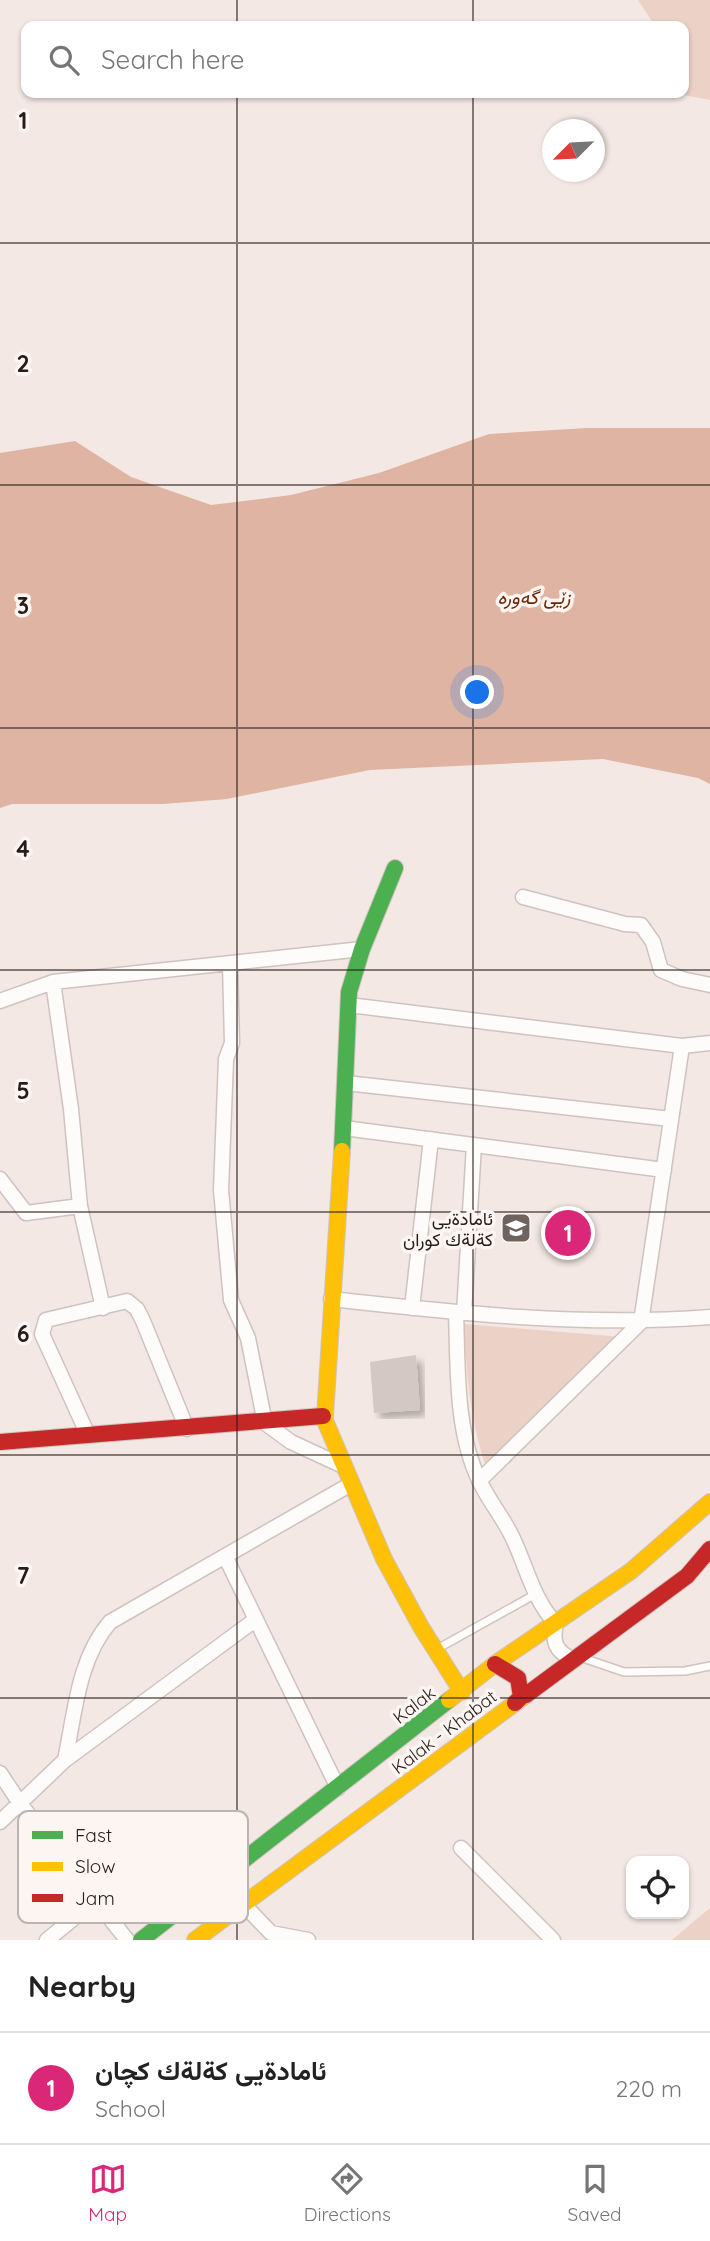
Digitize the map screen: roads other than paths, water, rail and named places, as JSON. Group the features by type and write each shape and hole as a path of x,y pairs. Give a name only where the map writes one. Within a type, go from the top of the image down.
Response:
{"main road":[{"path":"395,868 362,949 349,992 344,1128 324,1416 368,1527 433,1651 462,1692"},
{"path":"0,1442 265,1423 324,1416"},
{"name":"Kalak","path":"248,1857 495,1664 631,1571 710,1502"},
{"name":"Kalak - Khabat","path":"248,1902 687,1576 710,1549"},
{"path":"495,1664 518,1678 521,1697 515,1703"},
{"name":"Kalak","path":"141,1940 163,1923"},
{"name":"Kalak - Khabat","path":"195,1940 219,1923"}],"street":[{"path":"523,897 625,924 641,925 653,943 661,970 682,979 710,985"},
{"path":"0,1001 53,982 362,949"},
{"path":"230,964 232,1043 226,1059 221,1189 231,1300 248,1338 265,1423 291,1442 343,1466"},
{"path":"53,982 71,1109 80,1206 103,1308"},
{"path":"349,1005 682,1046 710,1043"},
{"path":"479,1481 640,1322 682,1046"},
{"path":"346,1083 671,1119"},
{"path":"344,1128 663,1170"},
{"path":"412,1308 430,1139"},
{"path":"474,1145 460,1312 464,1429 479,1481 508,1526 534,1595 556,1624 552,1640 555,1646 572,1659 579,1657"},
{"path":"0,1179 26,1213 80,1206"},
{"path":"331,1299 460,1312 640,1322 710,1317"},
{"path":"88,1435 42,1334 46,1320 127,1301 137,1309 187,1429"},
{"path":"65,1760 84,1667 96,1637 110,1622 226,1558 351,1484"},
{"path":"226,1558 338,1788"},
{"path":"0,1822 21,1805 65,1760 256,1620"},
{"path":"0,1773 26,1811"},
{"path":"461,1848 553,1940"},
{"path":"248,1909 271,1933 308,1940"},
{"path":"47,1940 68,1923"},
{"path":"114,1923 127,1940"}],"lane":[{"path":"433,1651 534,1595"},
{"path":"579,1657 624,1672 685,1671 710,1666"}],"water":[{"name":"زێی گەورە","path":"587,428 710,428 710,784 698,778 603,759 370,770 227,799 163,804 12,804 0,808 0,453 75,441 131,477 211,505 291,495 379,473 489,434"}],"place":[{"name":"ئامادةيى كةلةك كوران","path":"516,1228"},
{"name":"ئامادةيى كةلةك كچان","path":"568,1233"}]}
